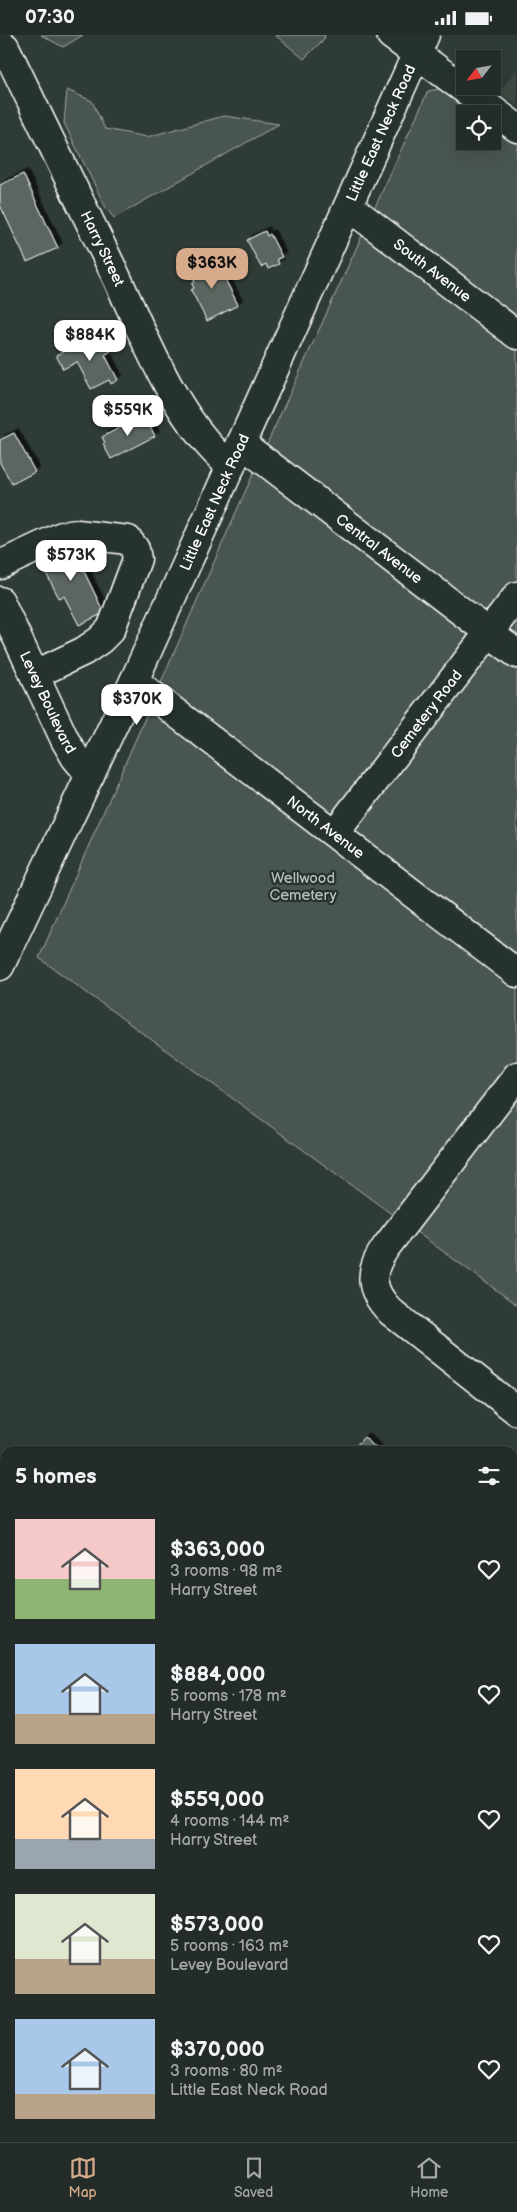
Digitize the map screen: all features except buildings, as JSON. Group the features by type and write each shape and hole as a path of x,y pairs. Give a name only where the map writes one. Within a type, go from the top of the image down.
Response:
{"main road":[{"path":"391,35 421,44 517,128"},
{"name":"Little East Neck Road","path":"0,966 134,681 421,44"},
{"name":"Harry Street","path":"6,45 168,383 201,437 212,450 236,454"},
{"name":"South Avenue","path":"348,206 517,335"},
{"name":"Central Avenue","path":"236,454 517,654"},
{"path":"0,565 62,536 78,534 128,540 136,549 137,559 111,629 100,640 84,651 34,675"},
{"name":"Cemetery Road","path":"335,833 517,596"},
{"name":"Levey Boulevard","path":"0,601 65,740 90,775"},
{"name":"North Avenue","path":"134,681 517,973"},
{"path":"517,1076 386,1247 377,1261 373,1281 380,1299 392,1312 517,1411"}],"shaded area":[{"path":"517,69 517,106 501,94 501,89"}],"green space":[{"path":"41,35 83,35 63,47"},
{"path":"275,35 325,35 324,39 304,59"},
{"name":"Wellwood Cemetery","path":"445,88 467,105 456,105 456,150 501,150 501,131 517,144 517,1305 39,958 245,492 428,91"},
{"path":"67,90 92,101 105,129 147,137 224,116 279,124 114,218 106,208 64,123"}]}
